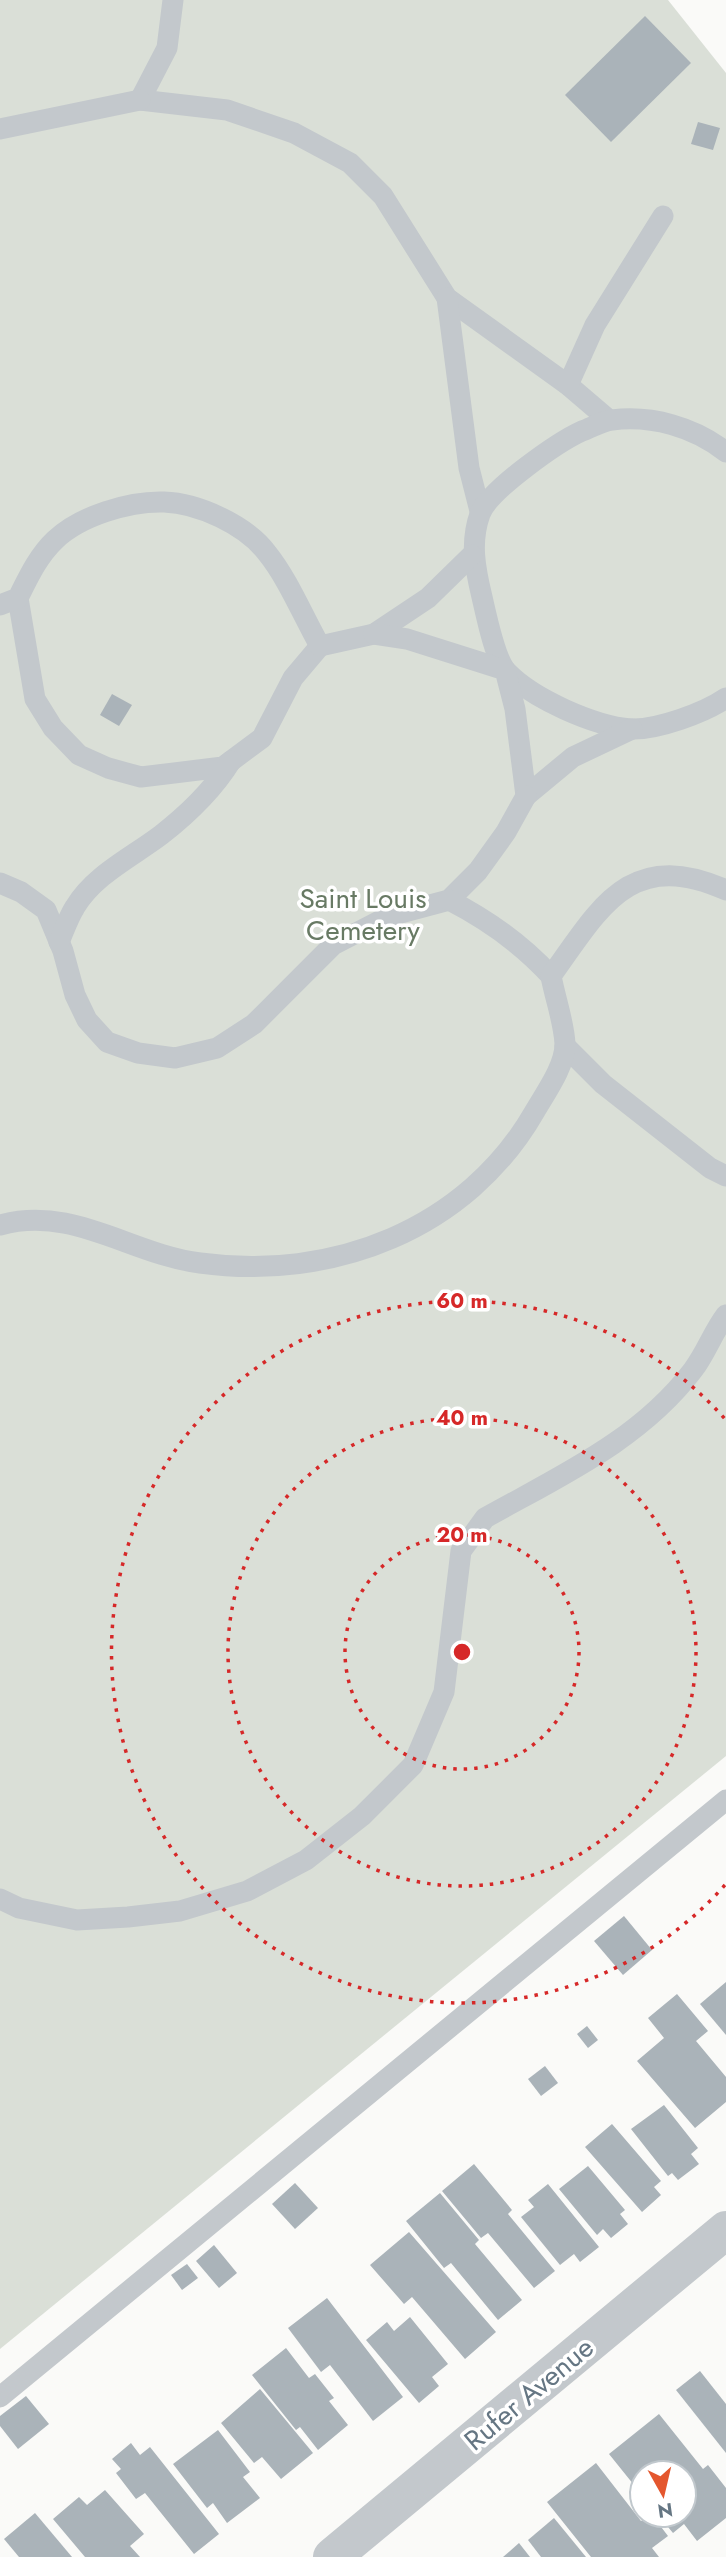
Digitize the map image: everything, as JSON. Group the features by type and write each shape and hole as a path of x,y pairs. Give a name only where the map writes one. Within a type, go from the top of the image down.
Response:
{"street":[{"name":"Rufer Avenue","path":"332,2557 726,2230"}],"lane":[{"path":"140,100 167,48 173,0"},
{"path":"0,129 140,100 227,110 294,132 350,163 383,196 447,298 568,385 609,420"},
{"path":"568,385 595,325 663,216"},
{"path":"447,298 469,468 481,511 472,555 514,709 526,796"},
{"path":"481,511 524,467 565,439 609,420 645,420 680,427 704,435 726,452"},
{"path":"320,646 267,552 244,531 218,517 164,502 124,508 87,519 56,539 9,602 35,699 53,728 79,755 108,768 141,777 223,767 262,738 293,678 320,646 374,634 407,639 505,670 527,687 569,711 632,729"},
{"path":"374,634 428,598 472,555"},
{"path":"0,883 21,892 46,910 60,942 75,995 87,1020 107,1042 138,1053 175,1058 217,1048 254,1024 333,945 389,916 449,900 478,871 506,832 526,796 573,757 632,729 695,714 726,698"},
{"path":"60,942 75,906 104,875 163,834 197,804 218,781 232,760"},
{"path":"551,976 613,894 640,880 673,876 707,881 726,890"},
{"path":"0,1225 46,1219 89,1227 197,1263 268,1268 349,1254 416,1229 471,1191 500,1164 518,1140 555,1076 565,1046 551,976 530,953 504,932 449,900"},
{"path":"565,1046 603,1084 710,1168 726,1176"},
{"path":"0,1899 19,1908 77,1920 180,1911 247,1891 306,1860 362,1816 413,1765 444,1692 461,1551 470,1535 485,1518 608,1450 648,1420 694,1369 726,1315"},
{"path":"0,2397 726,1800"}],"green space":[{"name":"Saint Louis Cemetery","path":"0,0 668,0 726,73 726,1756 0,2349"}],"building":[{"path":"645,16 691,63 611,142 565,95"},
{"path":"698,122 720,128 713,150 691,144"},
{"path":"112,694 132,705 119,726 100,715"},
{"path":"624,1916 652,1950 623,1975 594,1941"},
{"path":"726,1982 726,2035 700,2004"},
{"path":"677,1994 708,2031 696,2041 726,2077 726,2102 695,2128 637,2061 664,2038 648,2018"},
{"path":"587,2026 598,2040 588,2048 577,2034"},
{"path":"545,2066 558,2083 541,2096 528,2079"},
{"path":"664,2105 698,2148 691,2154 699,2164 678,2180 672,2173 668,2176 631,2129"},
{"path":"612,2124 661,2181 654,2187 661,2195 642,2212 585,2147"},
{"path":"474,2164 512,2210 508,2214 555,2271 534,2288 488,2233 481,2238 442,2191"},
{"path":"588,2166 625,2210 620,2214 628,2224 611,2238 603,2229 597,2235 559,2189"},
{"path":"295,2183 318,2208 295,2229 272,2204"},
{"path":"548,2184 599,2247 580,2262 574,2254 560,2265 521,2217 534,2207 528,2200"},
{"path":"440,2193 479,2240 475,2244 522,2300 498,2320 451,2263 444,2268 406,2221"},
{"path":"409,2232 496,2332 465,2359 412,2297 404,2304 370,2265"},
{"path":"214,2245 237,2273 219,2288 196,2261"},
{"path":"187,2264 198,2278 182,2290 171,2275"},
{"path":"327,2298 403,2397 373,2421 330,2365 321,2372 288,2328"},
{"path":"410,2317 448,2364 432,2377 439,2386 419,2403 366,2340 387,2322 394,2331"},
{"path":"286,2348 309,2378 315,2374 334,2398 329,2401 348,2425 318,2450 300,2427 296,2430 252,2375"},
{"path":"700,2371 726,2404 726,2453 676,2390"},
{"path":"260,2389 313,2453 281,2479 262,2457 254,2463 221,2423"},
{"path":"26,2396 49,2424 18,2449 0,2426 0,2416"},
{"path":"659,2414 695,2459 628,2459 628,2478 609,2454"},
{"path":"218,2430 250,2472 243,2477 260,2498 227,2523 213,2503 207,2508 173,2464"},
{"path":"131,2443 140,2455 150,2447 219,2534 194,2554 145,2493 136,2499 116,2473 121,2469 112,2459"},
{"path":"596,2463 628,2504 628,2529 663,2529 668,2536 652,2548 659,2557 591,2557 547,2502"},
{"path":"698,2463 703,2469 708,2465 726,2488 726,2518 697,2541 688,2529 698,2529"},
{"path":"105,2490 144,2534 130,2546 140,2557 85,2557 53,2519 79,2497 87,2505"},
{"path":"35,2513 72,2557 19,2557 4,2539"},
{"path":"554,2518 586,2557 541,2557 528,2540"},
{"path":"519,2543 530,2557 503,2557"}]}
